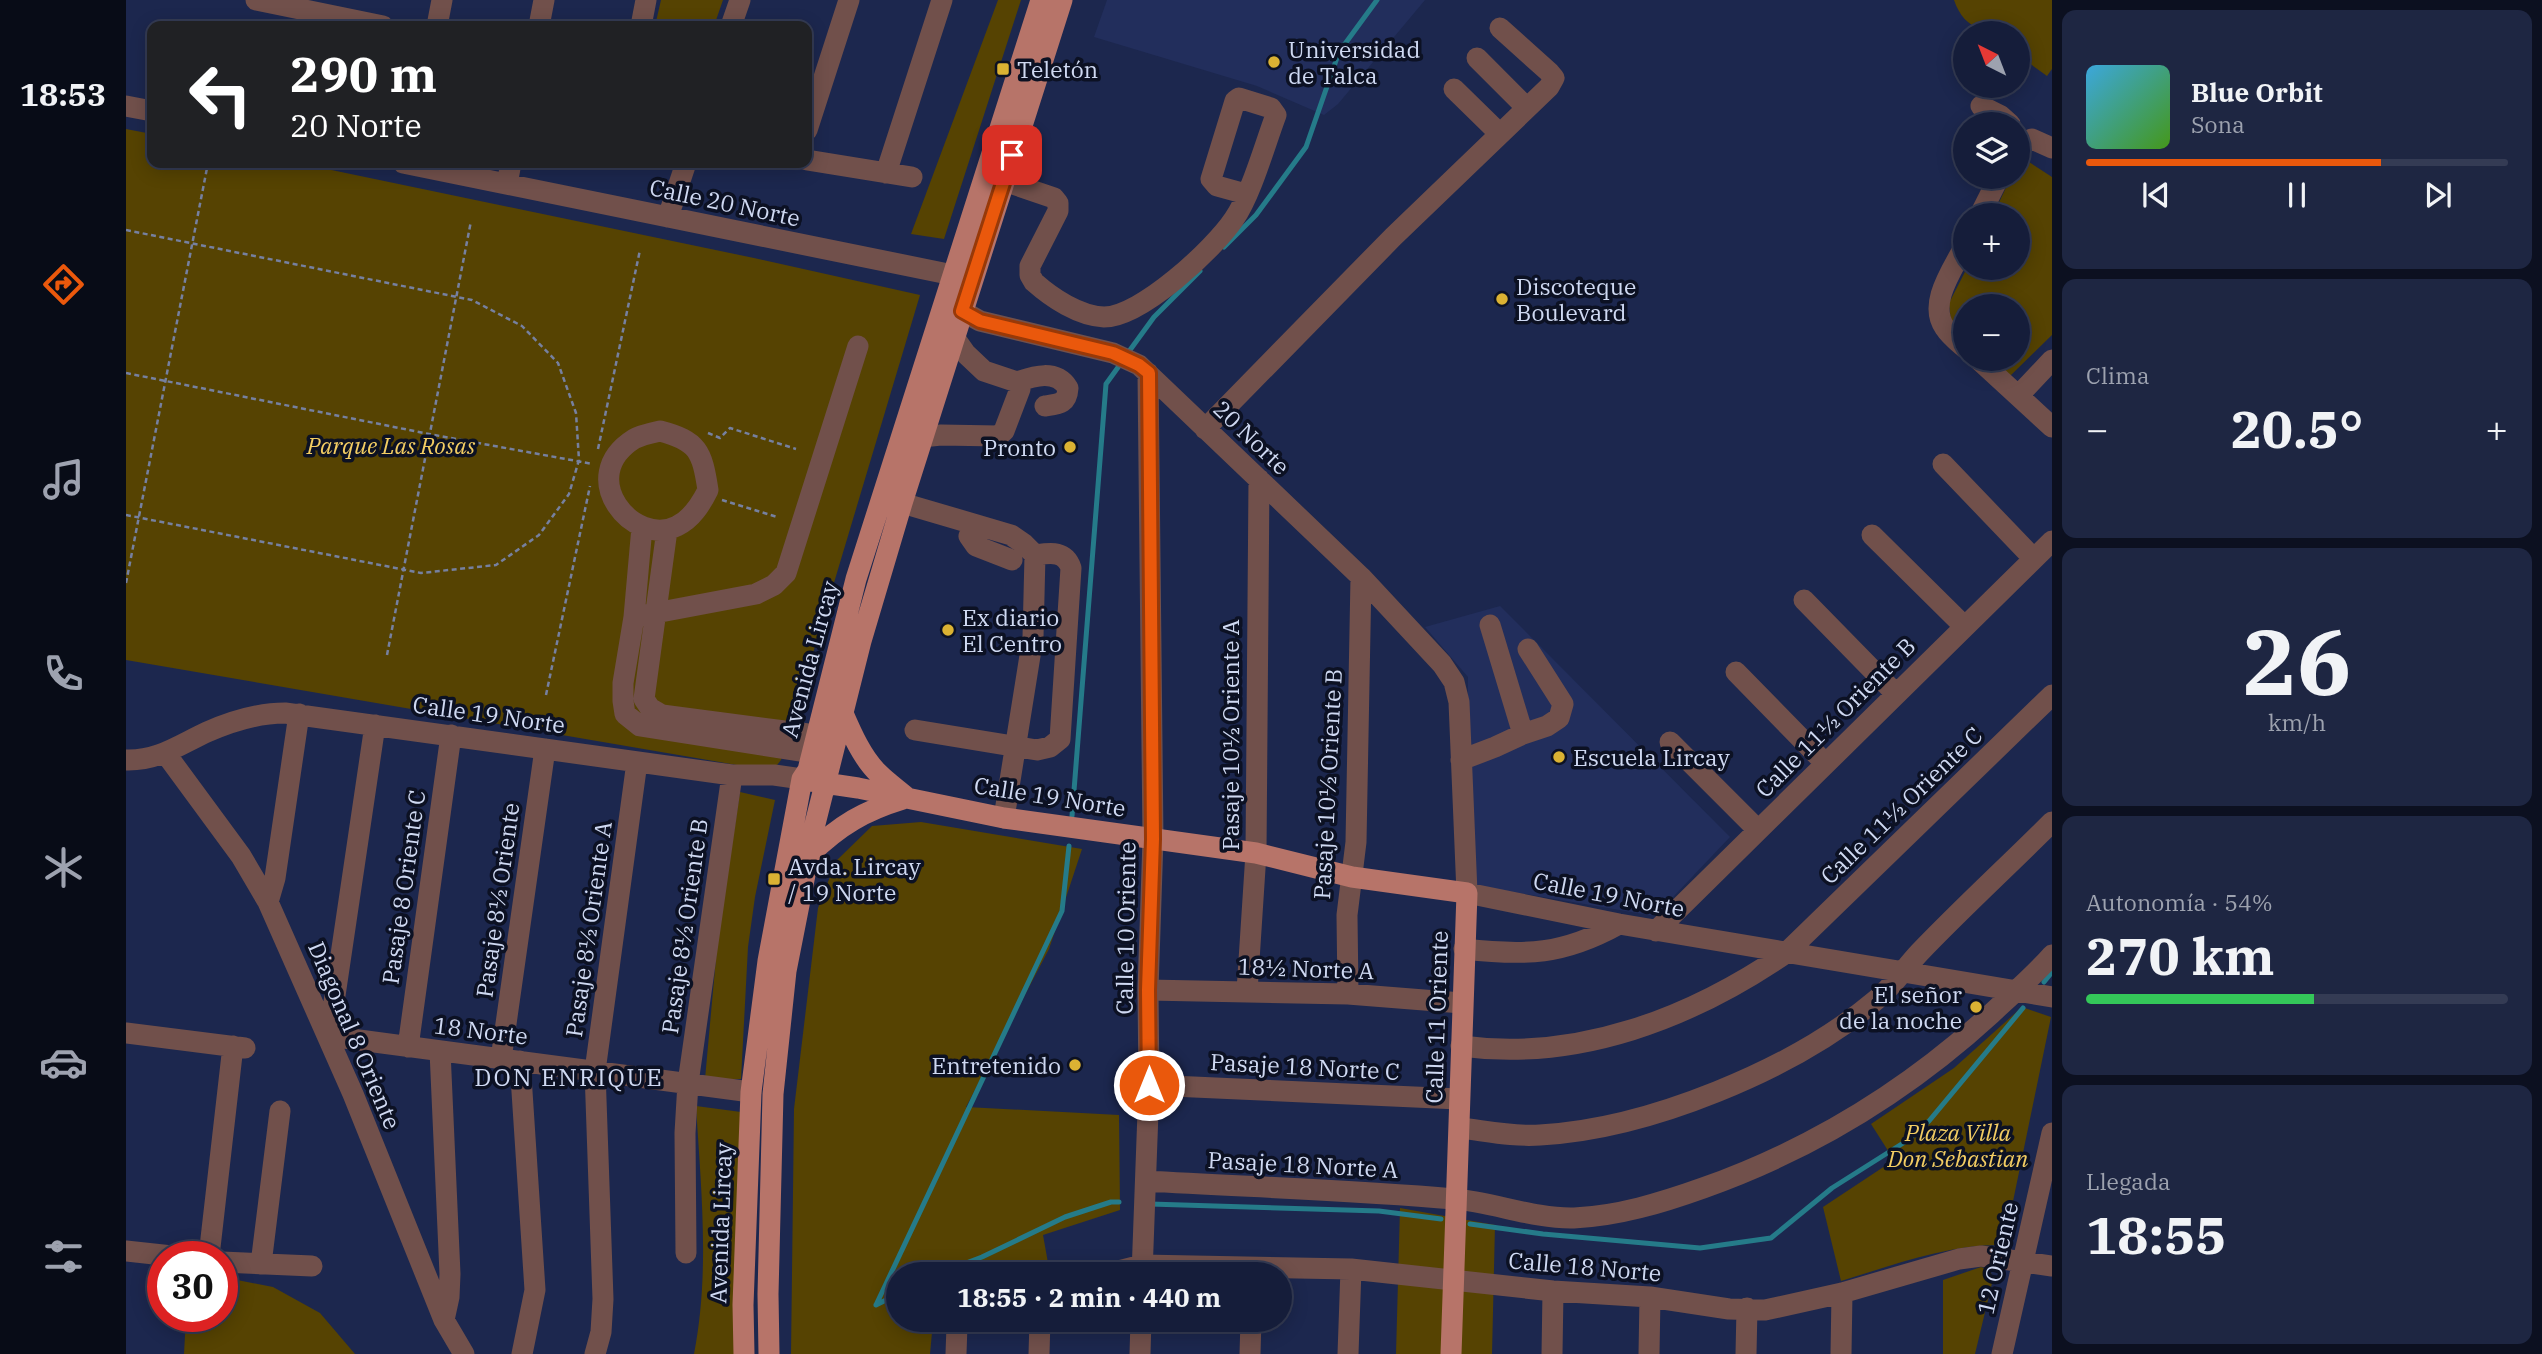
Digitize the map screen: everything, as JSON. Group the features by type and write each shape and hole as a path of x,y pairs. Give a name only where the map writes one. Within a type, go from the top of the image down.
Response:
{"main road":[{"name":"Avenida Lircay","path":"744,1354 751,1092 768,961 802,779 808,769 856,579 1041,0"},
{"name":"Avenida Lircay","path":"769,1354 773,1094 786,971 824,783 842,710 902,503 1062,0"},
{"path":"842,710 860,749 878,774 907,797"},
{"name":"Calle 19 Norte","path":"802,779 907,797 1004,818 1256,853 1353,877 1467,893"},
{"path":"810,854 860,814 907,797"},
{"name":"Calle 11 Oriente","path":"1451,1354 1467,893"}],"street":[{"path":"258,0 349,9 373,21"},
{"path":"438,21 442,0"},
{"path":"540,21 544,0"},
{"path":"642,21 646,0"},
{"path":"734,21 740,0"},
{"path":"812,115 849,0"},
{"path":"886,173 942,0"},
{"path":"1205,429 1393,237 1549,87 1554,78 1500,29"},
{"path":"1477,58 1527,108"},
{"path":"1454,89 1500,134"},
{"path":"126,106 147,110"},
{"path":"1982,107 1993,112"},
{"path":"2030,140 2039,141 2052,148"},
{"path":"812,161 912,177"},
{"name":"Calle 20 Norte","path":"429,168 953,275"},
{"path":"507,184 510,168"},
{"path":"667,217 684,168"},
{"path":"1004,181 1054,198 1058,203 1058,211 1030,266 1030,275 1034,282 1081,313 1108,317 1120,314 1146,299 1203,258 1235,218 1246,194"},
{"path":"1953,270 1938,307 1943,327 1953,337"},
{"name":"20 Norte","path":"962,311 980,321 1113,353 1139,365 1361,577 1442,664 1454,682"},
{"path":"954,337 966,354 984,371 1019,393"},
{"path":"634,617 756,594 774,585 786,573 858,346"},
{"path":"2020,395 2052,360"},
{"path":"1992,371 2052,427"},
{"name":"Calle 10 Oriente","path":"1142,1262 1149,1085 1148,990 1153,839 1149,373"},
{"path":"922,438 941,435 998,436 1004,431 1019,393 1032,377 1045,376 1062,380 1068,388 1063,403 1045,406"},
{"path":"660,431 684,438 700,454 708,490 706,495 689,518 677,526 667,530 642,527 631,520 614,500 608,484 608,469 617,452 636,437 660,431"},
{"path":"1943,464 2034,558"},
{"name":"Pasaje 10½ Oriente A","path":"1247,991 1256,853 1259,479"},
{"path":"902,503 1011,535 1035,555 1033,628 1017,748 1004,818"},
{"path":"974,525 970,536 976,546 1012,559"},
{"path":"642,527 634,617 623,683 625,714 640,726 814,744"},
{"path":"667,530 644,699 649,708 662,715 814,744"},
{"path":"1872,535 1964,626"},
{"name":"Calle 11½ Oriente B","path":"1656,931 2052,541"},
{"path":"915,730 1037,750 1050,747 1060,739 1071,568 1069,560 1063,555 1050,552 1035,555"},
{"name":"Pasaje 10½ Oriente B","path":"1348,994 1348,915 1356,842 1361,577"},
{"path":"1804,600 1896,694"},
{"path":"1490,625 1523,734"},
{"path":"1033,628 1067,629"},
{"path":"1461,760 1547,726 1559,718 1563,704 1528,649"},
{"path":"1736,672 1825,763"},
{"name":"Calle 11 Oriente","path":"1454,682 1458,702 1467,893"},
{"name":"Calle 11½ Oriente C","path":"1461,1046 1508,1050 1536,1049 1612,1036 1679,1013 1711,998 1786,953 2052,695"},
{"name":"Calle 19 Norte","path":"126,760 166,754 205,733 239,720 272,713 299,714 732,775 774,775 802,779"},
{"path":"268,902 275,878 299,714"},
{"path":"329,1036 375,725"},
{"name":"Pasaje 8 Oriente C","path":"408,1047 451,735"},
{"path":"1670,742 1758,830"},
{"name":"Pasaje 8½ Oriente","path":"522,1354 535,1290 510,1060 545,748"},
{"name":"Diagonal 8 Oriente","path":"166,754 234,846 268,902 329,1036 444,1320 464,1354"},
{"name":"Pasaje 8½ Oriente A","path":"595,1354 603,1309 595,1071 637,762"},
{"name":"Pasaje 8½ Oriente B","path":"686,1253 685,1133 688,1083 732,775"},
{"path":"1460,1128 1537,1136 1600,1128 1670,1109 1733,1084 1826,1035 1876,1000 1917,955 2052,822"},
{"name":"Calle 19 Norte","path":"1467,893 1656,931 2052,997"},
{"path":"1464,949 1510,954 1547,951 1585,941 1619,924"},
{"name":"Pasaje 18 Norte A","path":"1146,1181 1456,1199 1571,1218 1633,1210 1724,1180 1805,1145 1896,1090 1953,1048 2018,991 2052,955"},
{"name":"18½ Norte A","path":"1148,990 1348,994 1462,1003"},
{"path":"126,1033 239,1047 211,1241"},
{"name":"18 Norte","path":"329,1036 751,1092"},
{"path":"440,1051 450,1274 444,1320"},
{"name":"Pasaje 18 Norte C","path":"1149,1085 1459,1099"},
{"path":"261,1264 281,1111"},
{"name":"12 Oriente","path":"2002,1354 2052,1133"},
{"path":"126,1251 147,1253"},
{"name":"Calle 18 Norte","path":"1292,1270 1351,1269 1765,1310 1842,1293 1959,1259 1981,1256 2052,1266"},
{"path":"238,1263 312,1266"},
{"path":"1348,1354 1351,1269"},
{"path":"1552,1354 1553,1291"},
{"path":"1841,1354 1842,1293"},
{"path":"1649,1354 1650,1297"},
{"path":"1746,1354 1747,1308"},
{"path":"956,1354 963,1332"},
{"path":"1039,1354 1040,1332"},
{"path":"1140,1354 1141,1332"},
{"path":"1250,1354 1251,1332"}],"path":[{"path":"126,583 207,168"},
{"path":"387,654 471,221"},
{"path":"126,230 472,300 522,326 558,363 576,413 579,460 569,494 539,535 496,565 421,573 126,515"},
{"path":"126,373 429,434 579,460 608,469"},
{"path":"684,438 711,432 720,438 730,428 796,449"},
{"path":"706,495 776,517"}],"shaded area":[{"name":"Universidad de Talca","path":"1107,0 1425,0 1338,104 1324,115 1257,86 1094,37"},
{"name":"Escuela Lircay","path":"1500,606 1730,837 1655,916 1466,884 1468,677 1425,627"}],"green space":[{"path":"661,0 723,0 716,21 656,21"},
{"path":"998,0 1021,0 944,239 911,234"},
{"path":"1954,0 2052,0 2052,69 2047,76 2030,64 2030,21 1966,21"},
{"name":"Parque Las Rosas","path":"126,129 147,133 147,168 322,168 920,295 781,760 774,769 766,770 126,660"},
{"path":"2030,163 2052,177 2052,335 2030,356 2030,294 1954,294 1961,280 2030,280 2030,203 1999,203 2005,189 2030,189"},
{"path":"1953,295 1953,324 1951,322 1949,303"},
{"path":"2001,371 2015,371 2008,378"},
{"path":"740,792 775,800 755,897 748,947 741,1079 705,1079 718,936"},
{"path":"921,822 1082,849 1049,949 966,1107 1119,1115 1120,1210 1043,1235 1048,1262 886,1262 886,1332 932,1332 930,1354 791,1354 794,1109 818,908 836,861 872,826"},
{"name":"Plaza Villa Don Sebastian","path":"2022,1007 2051,1017 2004,1245 1942,1252 1841,1281 1823,1207 1894,1160 1871,1124 1954,1068"},
{"path":"696,1106 741,1112 734,1354 694,1354 703,1261"},
{"path":"1400,1208 1495,1225 1492,1354 1396,1354"},
{"path":"1981,1267 1990,1270 1993,1279 1975,1354 1943,1354 1943,1280"},
{"path":"238,1280 273,1287 320,1313 355,1354 184,1354 185,1332 238,1332"}],"waterway":[{"path":"1224,247 1256,215 1306,147 1339,52 1377,0"},
{"path":"1130,350 1154,317 1200,271"},
{"path":"1072,816 1106,384 1119,366"},
{"path":"876,1305 1062,911 1069,846"},
{"path":"2044,982 2052,972"},
{"path":"1470,1224 1543,1234 1700,1248 1771,1238 1832,1188 1908,1140 1929,1121 2023,1008"},
{"path":"969,1262 1065,1217 1111,1202 1119,1202"},
{"path":"1150,1204 1379,1211 1441,1219"},
{"path":"876,1305 886,1300"}],"place":[{"name":"Universidad de Talca","path":"1274,62"},
{"name":"Teletón","path":"1003,69"},
{"name":"Discoteque Boulevard","path":"1502,299"},
{"name":"Pronto","path":"1070,447"},
{"name":"Ex diario El Centro","path":"948,630"},
{"name":"Escuela Lircay","path":"1559,757"},
{"name":"Avda. Lircay / 19 Norte","path":"774,879"},
{"name":"El señor de la noche","path":"1976,1007"},
{"name":"Entretenido","path":"1075,1065"}],"district":[{"name":"DON ENRIQUE","path":"569,1077"}],"route":[{"path":"1012,155 962,311 980,321 1113,353 1139,365 1149,373 1153,839 1148,990 1149,1085"}]}
